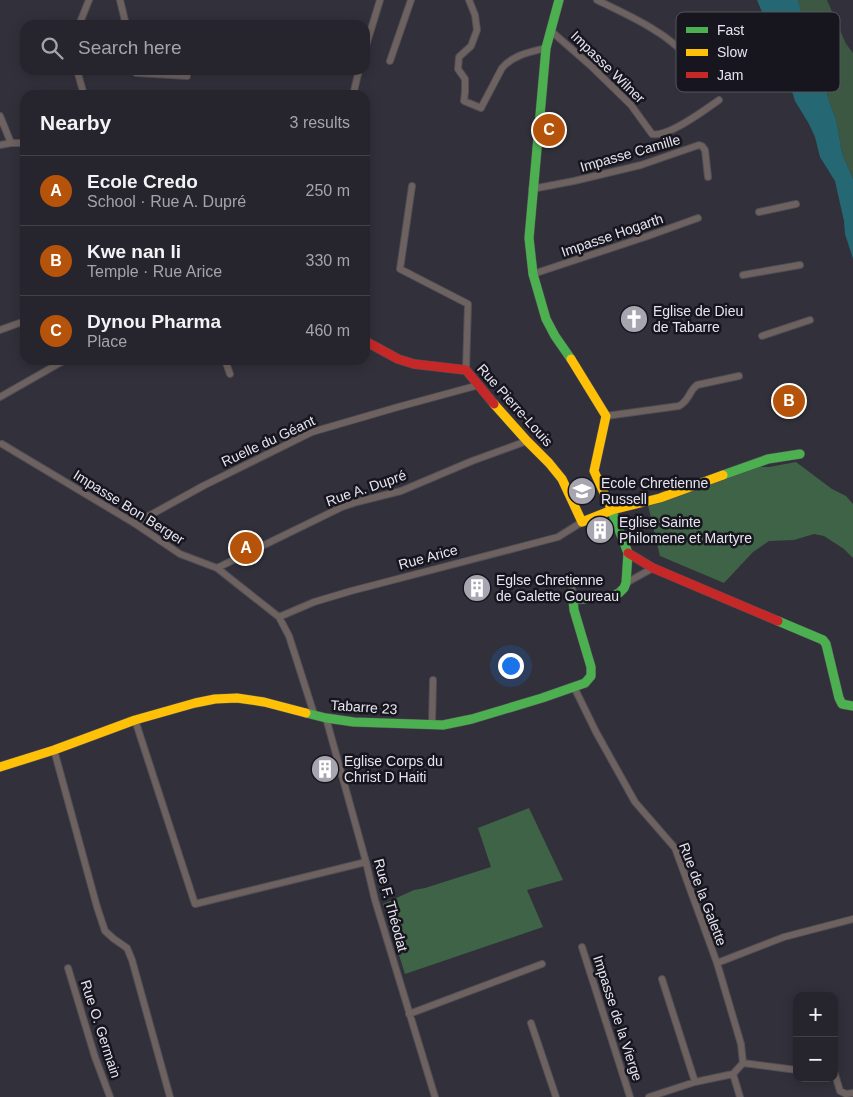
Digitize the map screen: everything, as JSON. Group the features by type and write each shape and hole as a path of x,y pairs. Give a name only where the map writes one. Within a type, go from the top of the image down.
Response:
{"street":[{"path":"82,20 88,0"},
{"path":"120,0 125,20"},
{"path":"370,33 380,0"},
{"path":"390,61 411,0"},
{"path":"469,0 475,15 477,30 472,46 459,57 458,69 465,78 464,101 481,108 502,68 506,64 524,54 546,48"},
{"path":"559,0 546,48 532,189 529,238 533,274 550,328 580,371 606,416 594,471 612,510 628,553 626,583 619,593 612,596 573,600 572,586"},
{"path":"597,0 641,22 676,45"},
{"name":"Impasse Wilner","path":"551,31 631,105 652,134 660,135 677,127 719,100"},
{"path":"78,75 83,90"},
{"path":"161,75 186,76"},
{"path":"354,90 358,75"},
{"path":"0,116 12,143"},
{"path":"0,145 20,143"},
{"name":"Impasse Camille","path":"532,189 641,165 699,146 705,150 708,176"},
{"path":"412,186 400,269 468,304 466,370"},
{"path":"759,212 796,204"},
{"name":"Impasse Hogarth","path":"533,274 698,218"},
{"path":"743,275 800,265"},
{"path":"762,336 810,320"},
{"path":"0,330 20,322"},
{"name":"Rue Pierre-Louis","path":"370,344 398,359 414,364 466,370 495,406 562,479 582,522"},
{"path":"0,397 56,365"},
{"path":"227,365 230,374"},
{"path":"606,416 679,406 688,400 692,389 697,385 740,376"},
{"name":"Ruelle du Géant","path":"134,523 203,486 312,432 479,385"},
{"name":"Rue A. Dupré","path":"217,568 342,506 401,491 472,461 527,441"},
{"name":"Impasse Bon Berger","path":"2,444 134,523 180,554 217,568 279,617 289,636 314,714"},
{"path":"582,522 612,510 660,498 768,459 800,454"},
{"name":"Rue Arice","path":"279,617 314,602 351,591 558,537 582,522"},
{"path":"628,553 654,568 823,640 826,644 839,698 842,704 853,706"},
{"path":"626,583 654,568"},
{"name":"Tabarre 23","path":"0,767 54,750 136,720 215,699 237,698 264,702 326,718 354,722 444,724 472,720 574,687 590,679 592,674 591,667 574,610 573,600"},
{"path":"432,724 433,680"},
{"name":"Rue de la Galette","path":"574,687 596,732 635,802 675,848 717,963 784,936 853,918"},
{"name":"Rue F. Théodat","path":"326,718 375,900 436,1097"},
{"path":"136,720 195,904 366,862"},
{"path":"54,750 105,931 128,948 170,1097"},
{"name":"Impasse de la Vierge","path":"582,947 630,1097"},
{"path":"649,1097 695,1082 733,1074 743,1063 741,1044 717,963"},
{"path":"409,1014 542,964"},
{"name":"Rue O. Germain","path":"68,968 95,1057 110,1097"},
{"path":"662,979 695,1082"},
{"path":"531,1023 556,1097"},
{"path":"743,1063 793,1069"},
{"path":"733,1074 740,1097"},
{"path":"837,1082 840,1091 846,1094 853,1093"}],"green space":[{"path":"798,0 827,0 832,12 801,12"},
{"path":"840,30 846,44 853,53 853,179 842,153 836,119 827,92 840,92"},
{"path":"796,462 832,489 846,496 853,504 853,558 844,549 824,536 814,534 794,540 769,541 753,552 724,583 660,556 648,505 755,467 769,467"},
{"path":"529,808 563,880 527,890 543,927 405,974 383,904 414,890 491,867 478,828"}],"water":[{"path":"757,0 798,0 801,12 762,12"},
{"path":"792,92 827,92 836,119 842,153 853,179 853,259 845,234 835,181 820,157 815,137 795,101"}],"traffic: fast":[{"path":"559,0 546,48 529,238 533,274 546,319 571,359"},
{"path":"723,475 768,459 800,454"},
{"path":"306,713 354,722 443,725 472,719 585,683 591,676 591,667 574,610 573,600 612,596 619,593 626,583 628,553 609,504"},
{"path":"778,621 823,640 826,644 839,698 842,704 853,706"}],"traffic: slow":[{"path":"571,359 606,416 594,471 609,504"},
{"path":"494,404 562,479 582,522 612,510 660,498 723,475"},
{"path":"0,767 54,750 135,720 215,699 237,698 264,702 306,713"}],"traffic: jam":[{"path":"370,344 398,359 414,364 466,370 494,404"},
{"path":"628,553 653,568 778,621"}],"place":[{"name":"Dynou Pharma","path":"549,130"},
{"name":"Eglise de Dieu de Tabarre","path":"634,319"},
{"name":"Kwe nan li","path":"789,401"},
{"name":"Ecole Chretienne Russell","path":"582,491"},
{"name":"Eglise Sainte Philomene et Martyre","path":"600,530"},
{"name":"Ecole Credo","path":"246,548"},
{"name":"Eglse Chretienne de Galette Goureau","path":"477,588"},
{"name":"Eglise Corps du Christ D Haiti","path":"325,769"}]}
